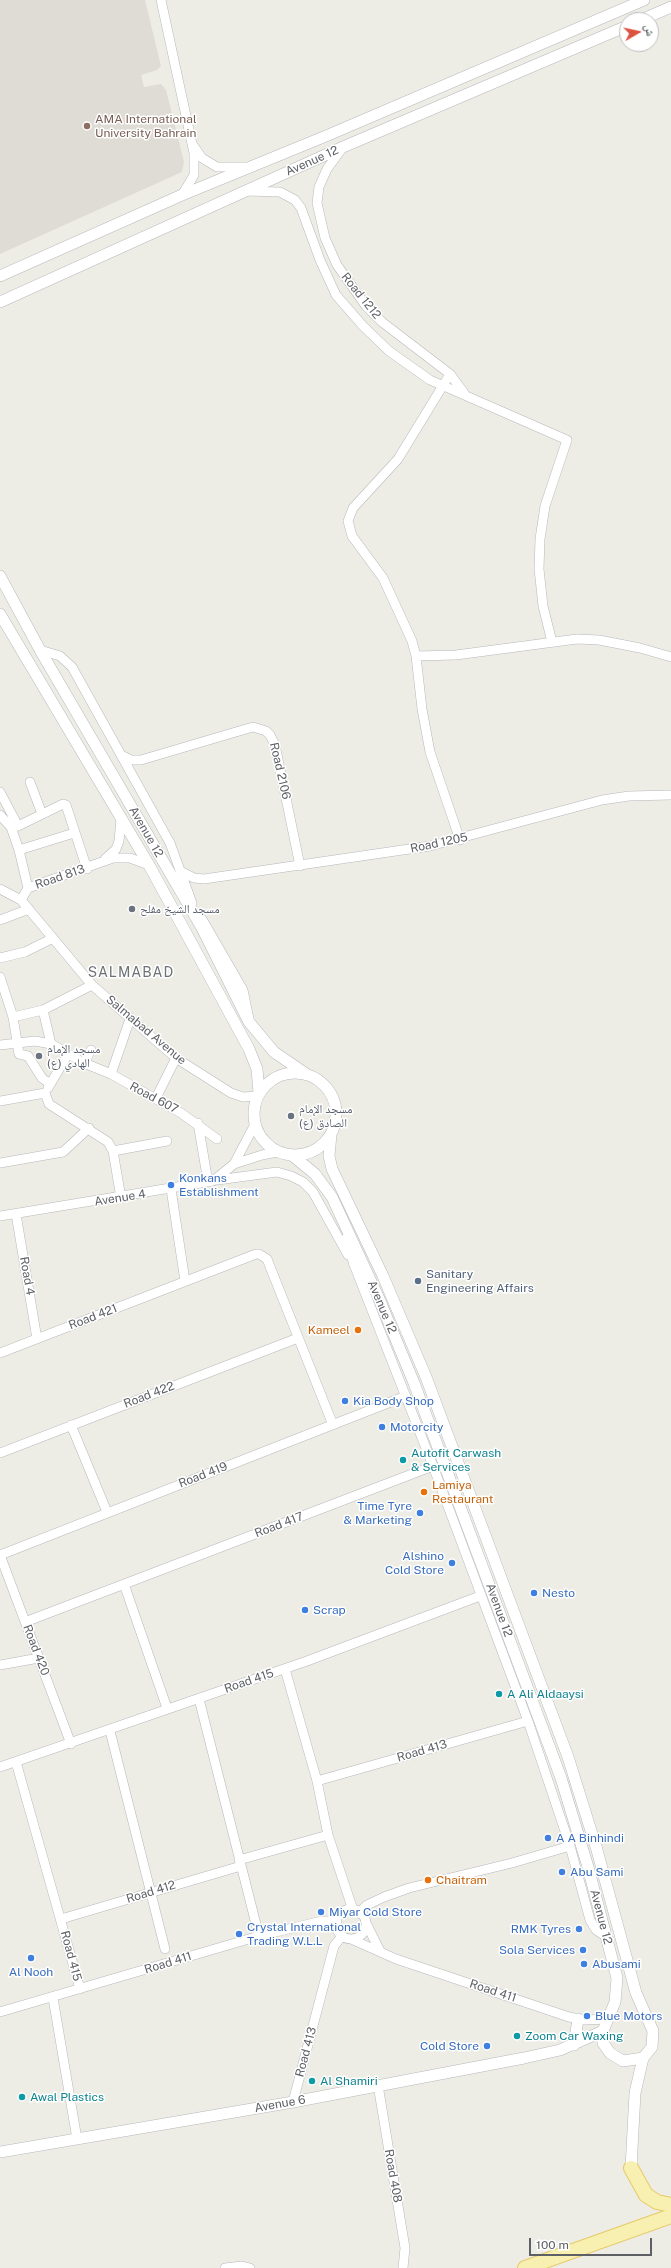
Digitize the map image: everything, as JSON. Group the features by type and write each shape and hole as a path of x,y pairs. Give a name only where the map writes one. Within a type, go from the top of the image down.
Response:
{"main road":[{"path":"632,2168 646,2194 657,2202 671,2206"},
{"path":"525,2268 671,2216"}],"street":[{"name":"Avenue 12","path":"161,0 190,141 194,153 194,175 182,194"},
{"name":"Avenue 12","path":"0,276 182,194 644,0"},
{"path":"659,12 671,7"},
{"name":"Avenue 12","path":"0,302 343,147 619,29"},
{"name":"Avenue 12","path":"190,141 202,158 209,164 227,169 249,167"},
{"name":"Road 1212","path":"343,147 327,168 319,187 317,204 326,238 337,265 366,306 382,322 450,374 464,393"},
{"name":"Road 1212","path":"245,191 280,192 289,196 301,208 325,272 336,295 389,351 430,380 464,393 567,440 545,506 540,539 539,569 543,606 552,642"},
{"path":"0,284 23,266"},
{"path":"450,374 398,459 353,508 348,522 352,536 369,557 387,585 404,622 416,656 422,709 430,752 460,840"},
{"name":"Avenue 12","path":"0,576 40,650 202,928 249,1022 274,1052 306,1074"},
{"name":"Avenue 12","path":"0,614 149,865 249,1048 256,1069 258,1095"},
{"path":"0,630 12,635"},
{"path":"416,656 456,655 552,642 599,640 640,648 671,657"},
{"path":"40,650 60,656 72,667 123,756 170,843 188,894 243,990 248,1007 249,1022"},
{"name":"Road 2106","path":"123,756 136,760 145,759 253,727 266,731 270,735 275,745 300,866"},
{"path":"135,779 136,769 145,759"},
{"path":"30,782 42,814"},
{"path":"0,792 14,826 28,888"},
{"name":"Road 1205","path":"180,871 194,878 204,879 430,846 460,840 602,800 629,796 671,795"},
{"path":"14,826 63,804 66,805 86,869"},
{"path":"0,815 14,826"},
{"name":"Road 813","path":"21,900 28,888 86,869 104,860 116,849 119,841 121,819"},
{"path":"20,850 74,833"},
{"name":"Road 813","path":"104,860 122,857 130,858 149,865"},
{"path":"188,894 194,885 204,879"},
{"name":"Salmabad Avenue","path":"0,889 21,900 51,938 92,985 176,1058 230,1093 244,1097 258,1095"},
{"path":"0,920 29,909"},
{"path":"0,958 25,952 51,938"},
{"path":"0,977 13,1017 20,1055 28,1056 42,1078 50,1084"},
{"path":"13,1017 43,1010 92,985"},
{"path":"43,1010 51,1044"},
{"path":"111,1074 130,1019"},
{"name":"Road 607","path":"0,1045 35,1041 51,1044 84,1063 111,1074 156,1098 198,1123 217,1139"},
{"path":"84,1063 91,1050"},
{"path":"68,1054 45,1093 48,1104 89,1128 108,1142 113,1151 121,1198"},
{"path":"156,1098 176,1058"},
{"path":"293,1073 306,1074 321,1082 329,1091 334,1102 336,1114 332,1134 325,1143 315,1151 304,1155 293,1156 277,1152 267,1145 259,1136 254,1124 254,1108 258,1095 268,1083 280,1076 293,1073"},
{"path":"0,1101 45,1093"},
{"path":"198,1123 211,1181 277,1172 291,1176 303,1182 313,1192 353,1262 433,1466 480,1596 528,1721 570,1846 590,1920 596,1930 607,1937"},
{"name":"Avenue 4","path":"234,1164 254,1124"},
{"path":"0,1163 63,1152 89,1128"},
{"name":"Avenue 12","path":"332,1134 329,1156 332,1169 383,1276 426,1377 568,1757 597,1850 636,1993 653,2031 653,2043 648,2054 643,2058 635,2093 632,2168"},
{"path":"113,1151 167,1141"},
{"name":"Avenue 4","path":"0,1216 121,1198 211,1181 234,1164 277,1152"},
{"name":"Avenue 12","path":"293,1156 310,1169 324,1185 346,1226 380,1301 414,1383 552,1755 575,1824 607,1937 617,1986 615,2002 603,2031"},
{"path":"171,1189 185,1281"},
{"name":"Road 4","path":"16,1214 37,1339"},
{"path":"346,1226 353,1262"},
{"name":"Road 421","path":"0,1353 256,1254 263,1255 267,1259 298,1338"},
{"path":"298,1338 333,1425"},
{"name":"Road 422","path":"0,1453 298,1338"},
{"name":"Road 419","path":"0,1555 406,1396"},
{"path":"71,1425 107,1512"},
{"name":"Road 417","path":"25,1622 433,1466"},
{"name":"Road 420","path":"0,1555 72,1744"},
{"path":"124,1584 167,1708"},
{"name":"Road 415","path":"0,1767 110,1731 167,1708 199,1699 480,1596"},
{"path":"0,1664 39,1658"},
{"path":"285,1668 317,1781 328,1835 357,1912 366,1923 372,1938 381,1952"},
{"path":"199,1699 258,1936"},
{"name":"Road 413","path":"317,1781 528,1721"},
{"path":"110,1731 165,1949"},
{"name":"Road 415","path":"16,1762 80,1989"},
{"path":"240,1863 328,1835"},
{"path":"366,1923 363,1932 347,1938 337,1928 337,1921 344,1911 357,1912 384,1897 409,1888 570,1846"},
{"name":"Road 412","path":"61,1919 240,1863"},
{"name":"Road 411","path":"0,2012 53,1998 258,1936 322,1921 337,1921"},
{"name":"Road 413","path":"293,2102 334,1946 347,1938"},
{"name":"Road 411","path":"347,1938 381,1952 578,2019 608,2019"},
{"path":"53,1998 77,2139"},
{"path":"574,2045 578,2019"},
{"path":"603,2031 602,2037 606,2049 616,2058 630,2061 643,2058"},
{"name":"Avenue 6","path":"0,2152 293,2102 378,2084 524,2058 574,2045 603,2031"},
{"name":"Road 408","path":"378,2084 405,2248 403,2268"},
{"path":"225,2268 242,2266 250,2268"}],"shaded area":[{"name":"AMA International University Bahrain","path":"0,0 145,0 161,66 157,70 141,75 144,87 161,84 166,90 184,162 182,172 0,254"}],"place":[{"name":"AMA International University Bahrain","path":"87,126"},
{"name":"مسجد الشيخ مفلح","path":"132,909"},
{"name":"مسجد الإمام الهادي (ع)","path":"39,1056"},
{"name":"مسجد الإمام الصادق (ع)","path":"291,1116"},
{"name":"Konkans Establishment","path":"171,1185"},
{"name":"Sanitary Engineering Affairs","path":"418,1281"},
{"name":"Kameel","path":"358,1330"},
{"name":"Kia Body Shop","path":"345,1401"},
{"name":"Motorcity","path":"382,1427"},
{"name":"Autofit Carwash & Services","path":"403,1460"},
{"name":"Lamiya Restaurant","path":"424,1492"},
{"name":"Time Tyre & Marketing","path":"420,1513"},
{"name":"Alshino Cold Store","path":"452,1563"},
{"name":"Nesto","path":"534,1593"},
{"name":"Scrap","path":"305,1610"},
{"name":"A Ali Aldaaysi","path":"499,1694"},
{"name":"A A Binhindi","path":"548,1838"},
{"name":"Abu Sami","path":"562,1872"},
{"name":"Chaitram","path":"428,1880"},
{"name":"Miyar Cold Store","path":"321,1912"},
{"name":"RMK Tyres","path":"579,1929"},
{"name":"Crystal International Trading W.L.L","path":"239,1934"},
{"name":"Sola Services","path":"583,1950"},
{"name":"Al Nooh","path":"31,1958"},
{"name":"Abusami","path":"584,1964"},
{"name":"Blue Motors","path":"587,2016"},
{"name":"Zoom Car Waxing","path":"517,2036"},
{"name":"Cold Store","path":"487,2046"},
{"name":"Al Shamiri","path":"312,2081"},
{"name":"Awal Plastics","path":"22,2097"}],"district":[{"name":"SALMABAD","path":"131,973"}]}
